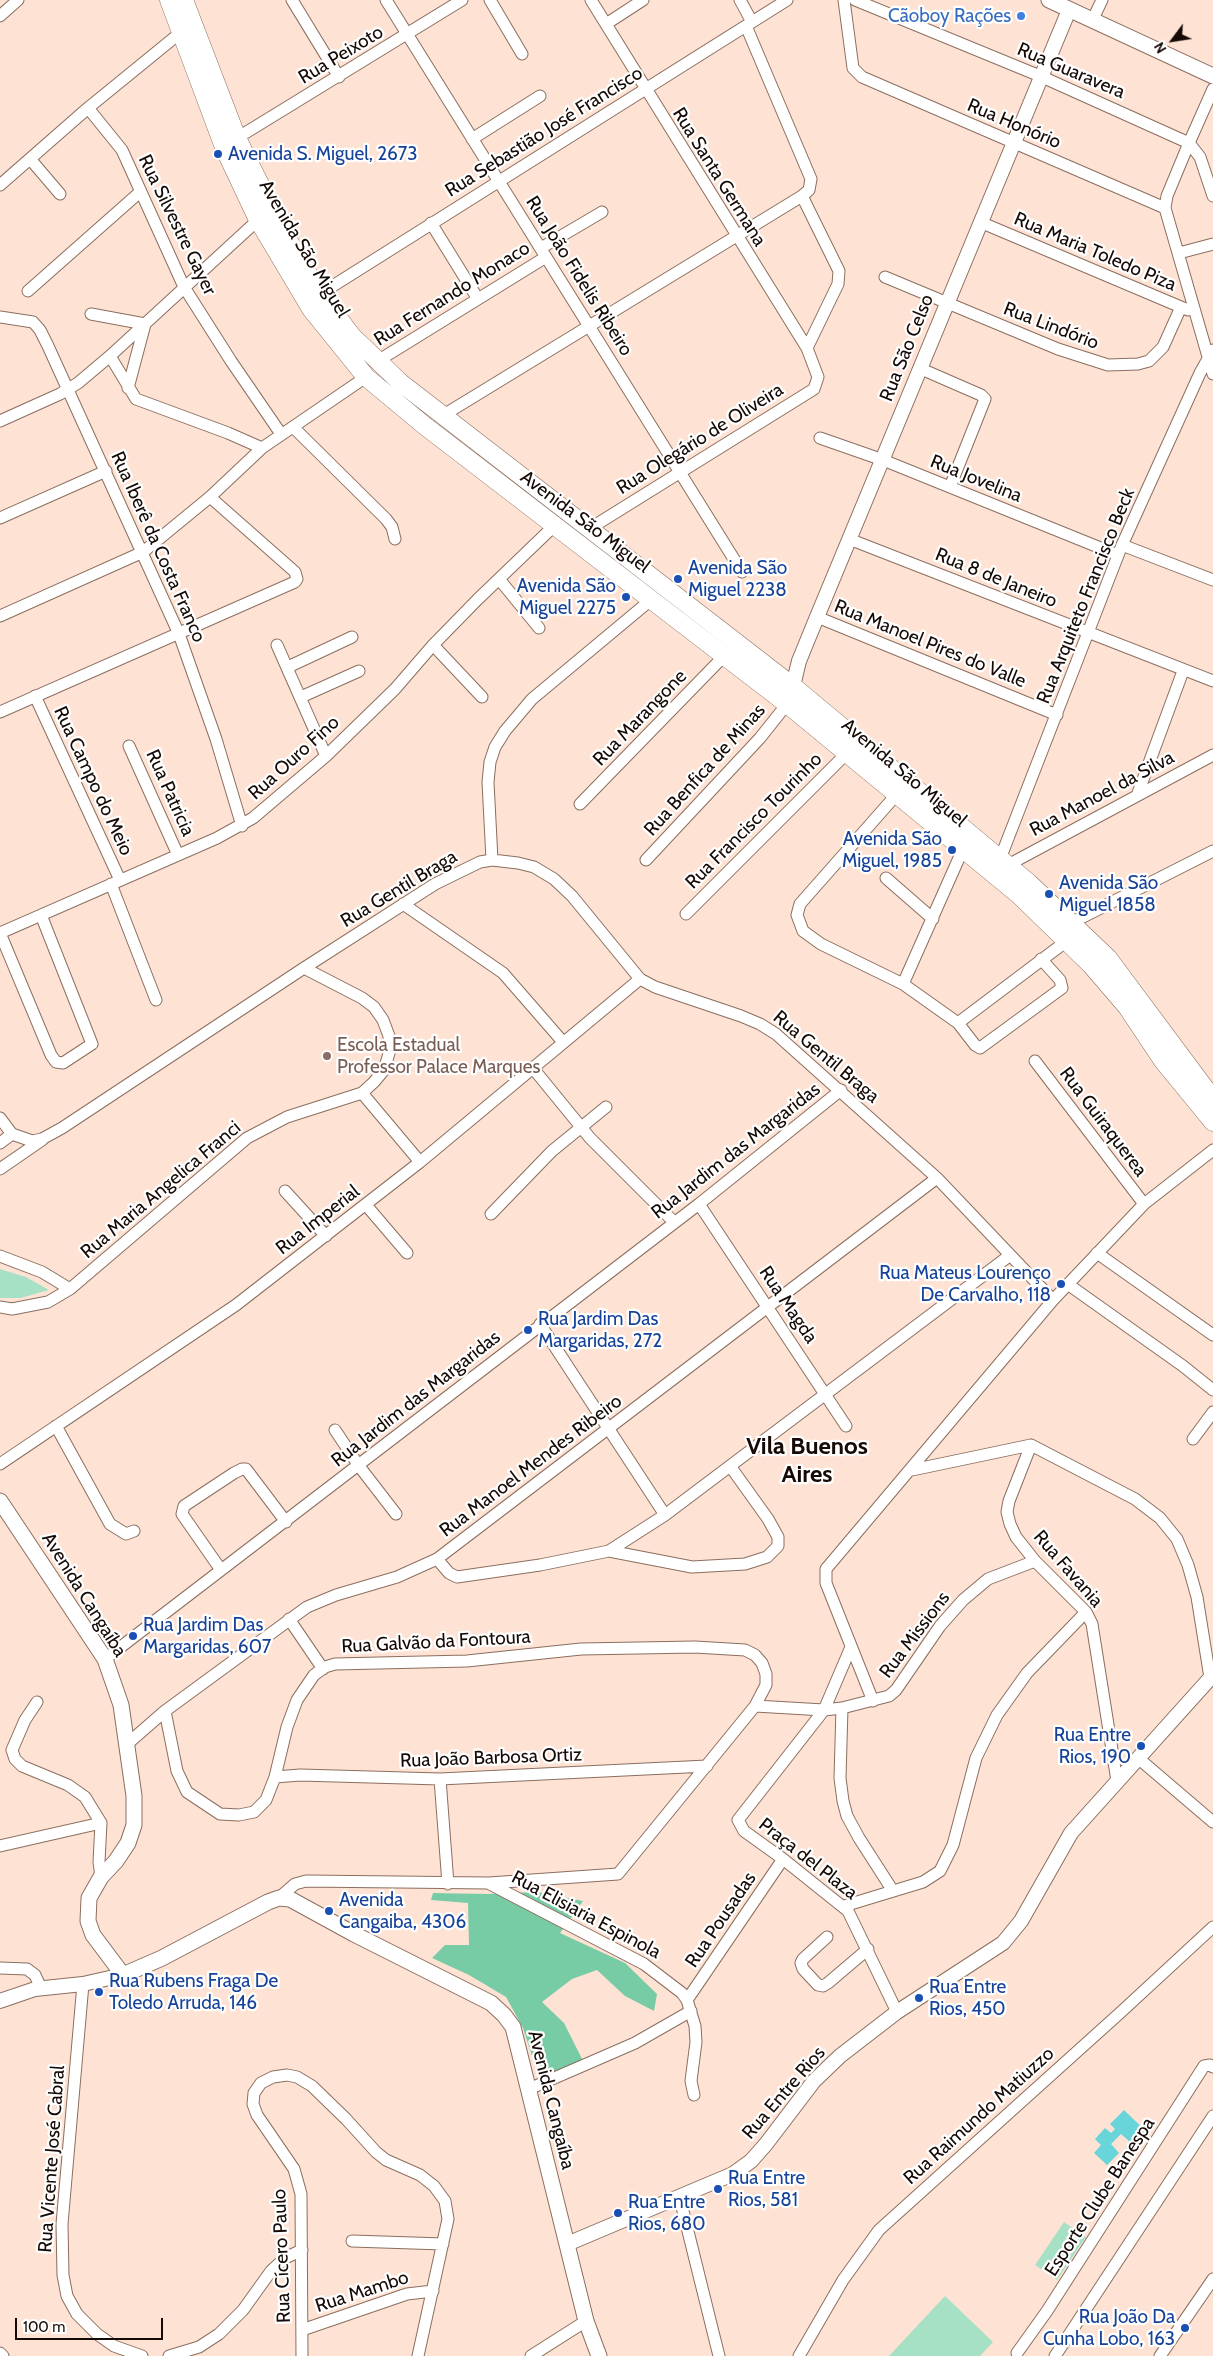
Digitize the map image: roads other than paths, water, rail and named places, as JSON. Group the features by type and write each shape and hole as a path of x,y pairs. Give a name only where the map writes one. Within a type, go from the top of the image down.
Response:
{"main road":[{"name":"Avenida São Miguel","path":"169,0 225,150 258,220 311,309 366,377 425,426 787,704 1019,895 1068,940 1126,1007 1164,1061 1213,1122"},
{"name":"Avenida São Miguel","path":"184,0 237,138 284,233 320,294 352,336 376,362 442,416 794,687 1073,922 1108,958 1132,988 1213,1099"},
{"path":"1049,0 1213,76"},
{"name":"Avenida Cangaíba","path":"0,1501 105,1659 121,1705 134,1796 134,1825 128,1843 116,1861 101,1877 88,1898 88,1921 93,1935 123,1975"},
{"path":"123,1975 162,1958 279,1898"},
{"name":"Avenida Cangaíba","path":"279,1898 298,1901 354,1934 491,2003 513,2027 586,2321 599,2356"}],"street":[{"path":"0,16 18,0"},
{"path":"292,0 339,76"},
{"name":"Rua João Fidelis Ribeiro","path":"386,0 742,572"},
{"name":"Rua Peixoto","path":"237,138 408,35 462,0"},
{"path":"490,0 522,54"},
{"name":"Rua Santa Germana","path":"591,0 644,90 807,348 818,372"},
{"path":"606,24 643,0"},
{"path":"442,416 736,237 809,190 811,179 740,0"},
{"name":"Rua Sebastião José Francisco","path":"320,294 787,0"},
{"name":"Rua Honório","path":"844,0 853,68 858,74 872,82 1165,208"},
{"name":"Rua Guaravera","path":"855,0 1040,76 1189,143"},
{"path":"1092,21 1102,0"},
{"name":"Rua São Celso","path":"787,704 794,687 800,661 817,617 883,460 946,302 1069,10"},
{"path":"0,185 31,160 88,108 180,33"},
{"path":"1213,89 1167,196 1165,208 1210,354 1213,374"},
{"path":"472,139 540,96"},
{"name":"Rua Silvestre Gayer","path":"88,108 122,150 184,287 230,361 281,434"},
{"path":"1189,143 1200,157 1213,196"},
{"path":"31,160 60,194"},
{"path":"28,291 140,192"},
{"path":"802,196 836,262 839,279 807,348"},
{"name":"Rua Fernando Monaco","path":"376,362 478,299 602,212"},
{"path":"0,421 68,390 109,357 258,220"},
{"name":"Rua Maria Toledo Piza","path":"980,222 1196,313"},
{"path":"431,223 478,299"},
{"path":"1179,254 1213,244"},
{"name":"Rua Lindório","path":"885,277 1058,349 1100,363 1124,366 1149,361 1157,354 1163,347 1181,307"},
{"path":"91,314 145,324"},
{"name":"Rua Iberê da Costa Franco","path":"0,317 22,319 33,322 38,327 68,390 179,634 216,739 242,826"},
{"path":"128,388 145,324"},
{"name":"Rua Arquiteto Francisco Beck","path":"1004,862 1087,633 1120,550 1210,354"},
{"path":"109,357 133,397 140,402 228,433 262,448"},
{"path":"919,368 982,395 985,399 950,487"},
{"name":"Rua Olegário de Oliveira","path":"589,529 814,389 818,382 818,372"},
{"path":"0,616 143,552 210,497 262,448 366,377"},
{"path":"293,427 386,519 392,527 395,539"},
{"name":"Rua Jovelina","path":"820,438 1120,550 1213,580"},
{"path":"0,518 106,471"},
{"path":"0,712 293,584 297,579 295,572 210,497"},
{"name":"Rua Ouro Fino","path":"0,933 242,826 326,756 395,689 433,645 554,526"},
{"name":"Rua 8 de Janeiro","path":"849,539 1213,682"},
{"path":"498,580 539,628"},
{"path":"492,860 488,782 490,762 495,747 505,731 532,699 652,599"},
{"name":"Rua Manoel Pires do Valle","path":"817,617 1057,715"},
{"path":"288,667 352,637"},
{"path":"277,644 326,756"},
{"path":"433,645 482,697"},
{"name":"Rua Marangone","path":"580,804 725,656"},
{"path":"1138,793 1183,671"},
{"path":"301,697 359,672"},
{"name":"Rua Campo do Meio","path":"35,696 116,882 156,1000"},
{"name":"Rua Benfica de Minas","path":"646,860 760,738 787,704"},
{"name":"Rua Patricia","path":"129,746 178,855"},
{"name":"Rua Francisco Tourinho","path":"686,914 847,753"},
{"name":"Rua Manoel da Silva","path":"1004,862 1213,755"},
{"path":"897,794 800,904 796,916 803,930 810,937 904,984 958,1023 975,1045 982,1047 1062,988 1060,980 1041,959"},
{"path":"904,984 963,849"},
{"path":"1073,922 1213,851"},
{"name":"Rua Gentil Braga","path":"0,1169 403,904 467,867 492,860 518,862 534,867 554,879 572,896 640,979 655,987 760,1024 776,1034 841,1090 937,1178 1009,1256 1053,1300"},
{"path":"886,878 933,919"},
{"path":"403,904 503,973 563,1042"},
{"path":"0,933 51,1055 56,1062 63,1063 92,1044 41,915"},
{"path":"958,1023 1068,940"},
{"name":"Rua Maria Angelica Franci","path":"0,1308 12,1309 48,1302 70,1289 247,1138 288,1117 362,1093 374,1082 384,1070 390,1050 389,1036 383,1020 374,1007 362,998 304,968"},
{"name":"Rua Imperial","path":"0,1464 236,1305 420,1162 640,979"},
{"name":"Rua Guiraquerea","path":"1035,1061 1144,1204"},
{"path":"532,1068 581,1128 674,1222"},
{"name":"Rua Jardim das Margaridas","path":"105,1659 699,1204 841,1090"},
{"path":"362,1093 420,1162"},
{"path":"491,1214 540,1162 606,1107"},
{"path":"0,1118 12,1134 32,1141 42,1140"},
{"path":"0,1143 12,1134"},
{"path":"873,1701 826,1582 826,1569 912,1470 1053,1300 1073,1281 1096,1253 1144,1204 1213,1150"},
{"name":"Rua Manoel Mendes Ribeiro","path":"126,1745 166,1711 289,1619 318,1601 397,1577 437,1559 937,1178"},
{"path":"285,1191 326,1236"},
{"name":"Rua Magda","path":"699,1204 846,1426"},
{"path":"366,1205 407,1253"},
{"path":"1096,1253 1213,1335"},
{"path":"0,1256 42,1272 70,1289"},
{"path":"437,1559 449,1573 457,1577 540,1565 609,1551 665,1515 1009,1256"},
{"path":"1073,1281 1213,1390"},
{"path":"540,1324 665,1515"},
{"path":"1193,1439 1213,1412"},
{"path":"56,1426 107,1520 119,1531 126,1534 134,1531"},
{"path":"335,1430 359,1466 396,1514"},
{"path":"912,1470 1031,1445 1134,1499 1160,1518 1176,1539 1188,1565 1197,1597 1212,1677"},
{"name":"Rua Favania","path":"1031,1445 1008,1501 1007,1512 1016,1537 1034,1561 1086,1612 1092,1624 1097,1641 1117,1781"},
{"path":"609,1551 692,1567 744,1564 767,1557 778,1546 778,1537 768,1519 730,1466"},
{"path":"221,1570 182,1514 181,1510 184,1506 242,1469 246,1470 286,1522"},
{"name":"Rua Missions","path":"755,1706 824,1710 842,1708 889,1696 896,1690 951,1612 975,1588 988,1579 1034,1561"},
{"path":"844,1906 933,1877 943,1866 953,1845 976,1758 998,1715 1027,1674 1086,1612"},
{"path":"289,1619 323,1669"},
{"name":"Rua Galvão da Fontoura","path":"166,1711 177,1771 187,1792 208,1808 220,1814 239,1815 254,1812 266,1800 275,1777 287,1727 298,1700 314,1675 335,1664 467,1661 625,1647 732,1648 745,1650 762,1663 766,1674 766,1685 755,1706 618,1874 489,1883 306,1882"},
{"path":"824,1710 851,1647"},
{"name":"Rua Entre Rios","path":"567,2244 680,2198 732,2174 751,2161 784,2124 825,2069 897,2012 1003,1943 1021,1921 1071,1833 1212,1677"},
{"path":"37,1702 14,1741 12,1750 15,1759 22,1766 68,1785 85,1797 101,1823 99,1862 101,1877"},
{"path":"842,1708 840,1778 842,1801 847,1816 859,1838 893,1891"},
{"name":"Praça del Plaza","path":"824,1710 739,1816 739,1824 744,1831 844,1906 852,1917 897,2012"},
{"path":"1138,1758 1211,1817"},
{"name":"Rua João Barbosa Ortiz","path":"275,1777 300,1775 440,1779 707,1766"},
{"path":"440,1779 448,1884"},
{"path":"0,1846 101,1823"},
{"name":"Rua Pousadas","path":"689,2005 783,1859"},
{"path":"279,1898 295,1884 306,1882"},
{"path":"298,1901 299,1892 306,1882"},
{"name":"Rua Elisiaria Espinola","path":"489,1883 644,1964 682,1993 689,2005"},
{"name":"Rua Raimundo Matiuzzo","path":"799,2356 843,2280 879,2230 1213,1927"},
{"path":"827,1937 801,1963 803,1969 818,1986 828,1983 868,1950"},
{"path":"0,1968 27,1969 35,1975 42,1988"},
{"path":"0,2002 42,1988 83,1984 123,1975"},
{"name":"Rua Vicente José Cabral","path":"83,1984 62,2224 63,2275 67,2296 77,2314 97,2334 114,2346 142,2356"},
{"path":"529,2089 635,2042 689,2005 695,2026 696,2042 691,2081 694,2094"},
{"name":"Esporte Clube Banespa","path":"1017,2353 1047,2311 1204,2066 1210,2065 1213,2067"},
{"name":"Rua Cícero Paulo","path":"302,2356 301,2194 294,2168 257,2115 253,2104 254,2093 261,2083 273,2077 287,2075 297,2077 312,2086 386,2160 420,2175 434,2186 448,2209 443,2244 418,2356"},
{"path":"1055,2356 1211,2125"},
{"path":"680,2198 719,2356"},
{"path":"352,2241 443,2244"},
{"path":"169,2356 199,2347 220,2334 244,2310 271,2271 285,2258 302,2250"},
{"path":"1160,2356 1213,2279"},
{"name":"Rua Mambo","path":"302,2330 407,2294 433,2290"},
{"path":"531,2356 586,2321"}],"water":[{"path":"1124,2110 1150,2135 1132,2154 1126,2149 1129,2141 1121,2134 1111,2144 1119,2153 1107,2165 1094,2153 1101,2145 1095,2139 1105,2128 1111,2133 1115,2129 1110,2124"}],"place":[{"name":"Cãoboy Rações","path":"1021,16"},
{"name":"Avenida S. Miguel, 2673","path":"218,154"},
{"name":"Avenida São Miguel 2238","path":"678,579"},
{"name":"Avenida São Miguel 2275","path":"626,597"},
{"name":"Avenida São Miguel, 1985","path":"952,850"},
{"name":"Avenida São Miguel 1858","path":"1049,894"},
{"name":"Escola Estadual Professor Palace Marques","path":"327,1056"},
{"name":"Rua Mateus Lourenço De Carvalho, 118","path":"1061,1284"},
{"name":"Rua Jardim Das Margaridas, 272","path":"528,1330"},
{"name":"Rua Jardim Das Margaridas, 607","path":"133,1636"},
{"name":"Rua Entre Rios, 190","path":"1141,1746"},
{"name":"Avenida Cangaiba, 4306","path":"329,1911"},
{"name":"Rua Rubens Fraga De Toledo Arruda, 146","path":"99,1992"},
{"name":"Rua Entre Rios, 450","path":"919,1998"},
{"name":"Rua Entre Rios, 581","path":"718,2189"},
{"name":"Rua Entre Rios, 680","path":"618,2213"},
{"name":"Rua João Da Cunha Lobo, 163","path":"1185,2328"}],"district":[{"name":"Vila Buenos Aires","path":"807,1461"}]}
